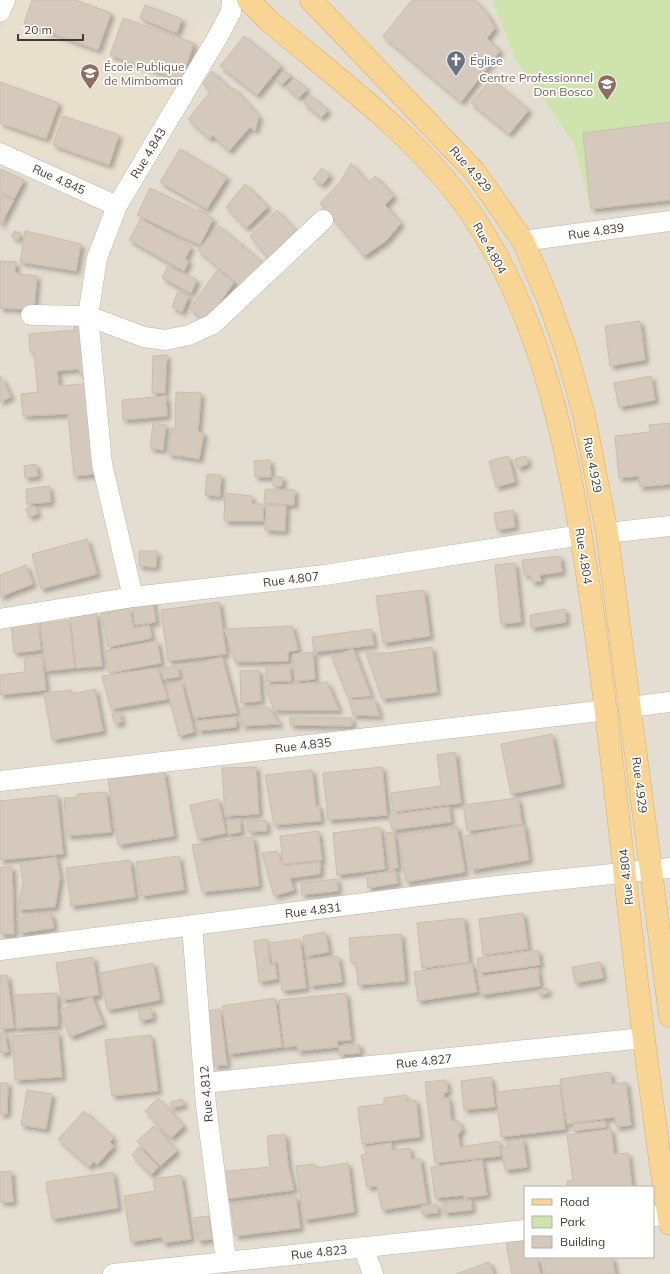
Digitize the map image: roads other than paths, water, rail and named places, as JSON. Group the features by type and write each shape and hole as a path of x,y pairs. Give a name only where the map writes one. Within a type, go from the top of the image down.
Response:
{"main road":[{"name":"Rue 4.804","path":"248,0 270,22 410,141 470,211 490,243 518,301 543,369 560,422 581,535 607,710 664,1218"},
{"name":"Rue 4.929","path":"311,0 475,172 523,241 549,302 567,354 584,415 607,533 630,707 660,869 670,1016"}],"street":[{"path":"0,12 5,0"},
{"name":"Rue 4.843","path":"133,597 102,464 88,316 97,258 117,206 231,12 232,0"},
{"name":"Rue 4.845","path":"0,153 117,206"},
{"path":"31,316 88,316 144,337 165,340 189,335 213,324 323,220"},
{"name":"Rue 4.839","path":"523,241 670,221"},
{"path":"607,533 670,526"},
{"name":"Rue 4.807","path":"0,619 133,597 325,575 581,535"},
{"path":"630,707 670,702"},
{"name":"Rue 4.835","path":"0,781 607,710"},
{"name":"Rue 4.831","path":"0,950 497,886 660,869"},
{"name":"Rue 4.812","path":"192,925 204,1083 226,1261"},
{"name":"Rue 4.827","path":"204,1083 644,1038"},
{"name":"Rue 4.823","path":"113,1274 524,1230"},
{"path":"363,1247 373,1274"}],"place":[{"name":"Église","path":"456,77"},
{"name":"École Publique de Mimboman","path":"90,90"},
{"name":"Centre Professionnel Don Bosco","path":"607,101"}]}
